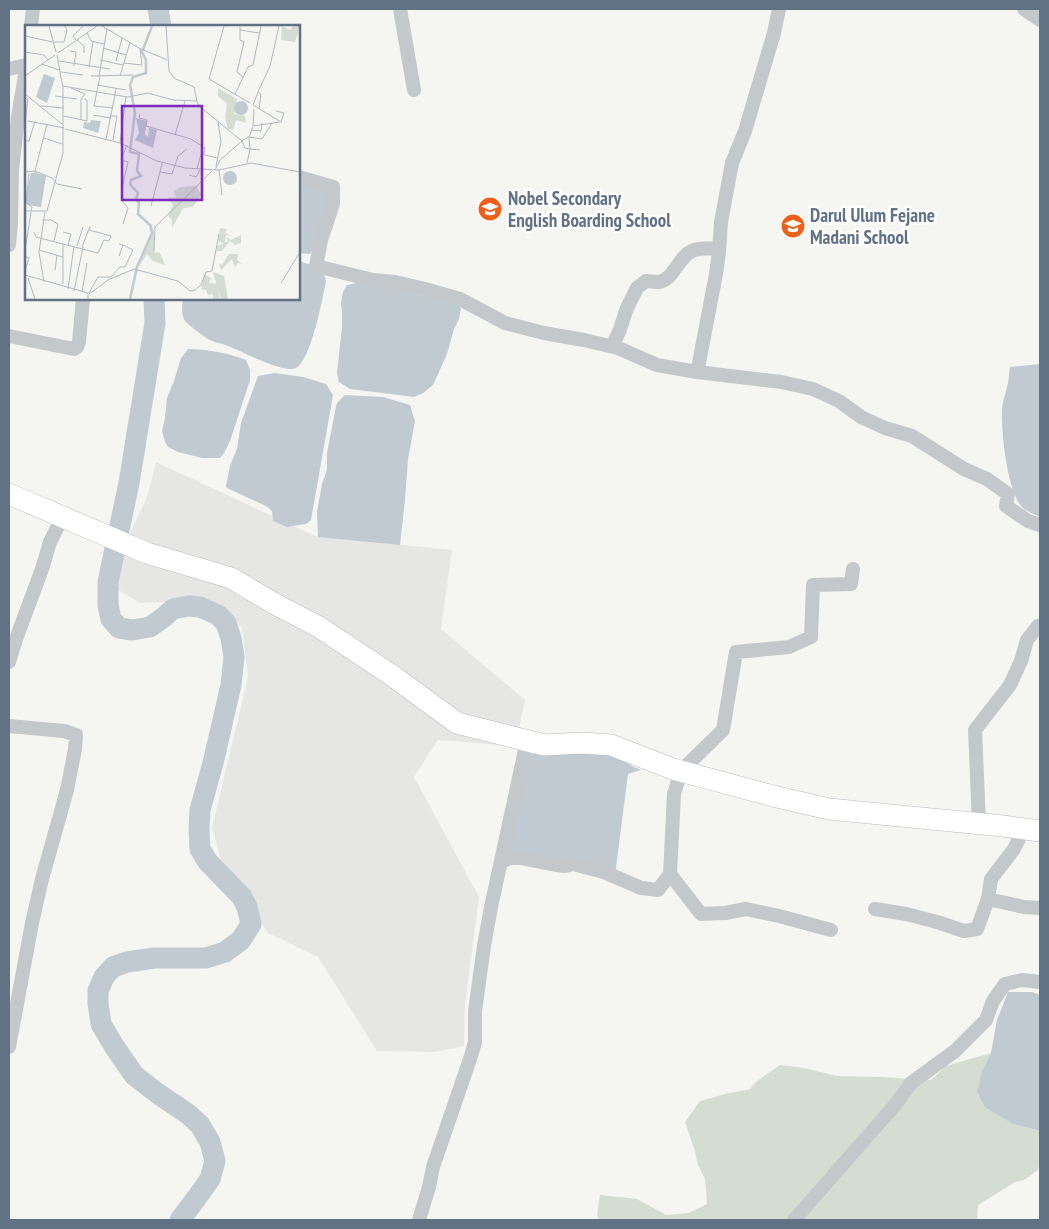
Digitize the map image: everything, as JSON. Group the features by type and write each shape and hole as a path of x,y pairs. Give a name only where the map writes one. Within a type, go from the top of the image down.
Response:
{"main road":[{"path":"9,494 147,553 231,578 319,627 390,674 457,723 544,745 582,743 611,745 681,771 829,810 979,823 1032,830"}],"street":[{"path":"31,25 33,9"},
{"path":"400,9 414,90"},
{"path":"697,372 716,274 721,222 732,163 745,131 774,33 779,9"},
{"path":"1024,9 1040,20"},
{"path":"9,68 25,65"},
{"path":"9,245 12,170 25,75"},
{"path":"300,177 333,187 333,204 321,240 316,266 373,280 395,282 460,299 505,323 544,333 612,346 658,365 697,372 781,382 814,389 839,401 861,417 885,428 912,436 964,470 987,480 1008,494 1006,506 1028,521 1040,525"},
{"path":"612,346 637,288 646,281 660,282 668,278 690,251 702,247 719,248"},
{"path":"9,336 74,349 79,342 83,300"},
{"path":"9,662 50,542 61,516"},
{"path":"502,861 515,858 565,866 573,864 604,872 641,888 658,890 670,874 674,794 681,771 724,730 736,652 790,647 812,637 813,584 851,584 853,569"},
{"path":"979,823 975,730 1010,684 1021,661 1027,640 1040,626"},
{"path":"9,726 64,731 76,735 67,790 42,879 34,916 9,1047"},
{"path":"419,1220 430,1187 434,1167 475,1042 475,1011 491,907 527,741"},
{"path":"875,909 906,914 964,931 977,929 988,900 991,879 1014,849 1032,830"},
{"path":"670,874 701,914 746,910 779,916 831,930"},
{"path":"988,900 1040,908"},
{"path":"794,1220 895,1105 911,1083 955,1051 986,1020 994,1001 1005,984 1022,980 1040,982"}],"shaded area":[{"path":"300,181 325,188 329,193 318,239 310,254 300,253"},
{"path":"300,261 318,269 325,277 326,282 311,343 301,363 296,368 282,368 272,365 212,341 187,323 182,310 183,300 300,300"},
{"path":"362,282 454,303 461,308 447,354 433,385 423,393 414,397 350,389 339,382 337,373 342,327 341,303 343,292 347,285"},
{"path":"188,349 225,353 246,360 250,370 250,380 230,441 220,458 202,458 178,452 168,447 165,442 162,431 167,398 181,358"},
{"path":"1040,364 1040,517 1023,508 1017,500 1013,489 1004,446 1002,406 1010,367"},
{"path":"275,373 303,377 326,384 333,395 311,520 306,524 287,527 273,521 272,511 266,506 226,486 230,466 237,449 241,423 258,376"},
{"path":"345,395 383,397 410,405 415,421 408,459 400,545 318,537 317,512 322,484 327,470 327,453 336,406"},
{"path":"156,462 315,536 452,550 441,629 525,700 515,746 438,740 414,777 479,897 465,1005 464,1046 434,1052 377,1051 318,957 268,933 221,860 212,828 248,677 242,627 198,601 140,603 112,586 112,572 147,497"},
{"path":"604,747 641,770 628,774 615,875 509,853 526,761 534,752"},
{"path":"1008,992 1032,992 1040,995 1040,1131 1013,1124 985,1107 977,1092 982,1071 991,1053 997,1020"},
{"path":"991,1053 982,1071 1013,1124 1040,1131 1040,1163 1038,1170 1024,1180 1015,1182 978,1205 977,1220 599,1220 597,1215 600,1195 637,1199 666,1215 689,1213 707,1204 705,1179 698,1165 685,1122 700,1101 750,1089 757,1081 780,1065 804,1068 837,1076 931,1080 946,1066"}],"waterway":[{"path":"158,9 161,25"},
{"path":"154,300 155,323 129,483 108,582 108,605 111,619 119,628 132,630 150,627 173,609 189,606 200,607 218,615 226,623 234,657 231,685 200,810 200,849 208,862 242,897 247,907 251,924 241,940 225,952 206,958 154,958 127,962 113,967 104,977 98,991 101,1024 134,1075 188,1114 200,1125 210,1142 215,1161 210,1179 180,1220"}],"place":[{"name":"Nobel Secondary English Boarding School","path":"490,209"},
{"name":"Darul Ulum Fejane Madani School","path":"793,226"}]}
